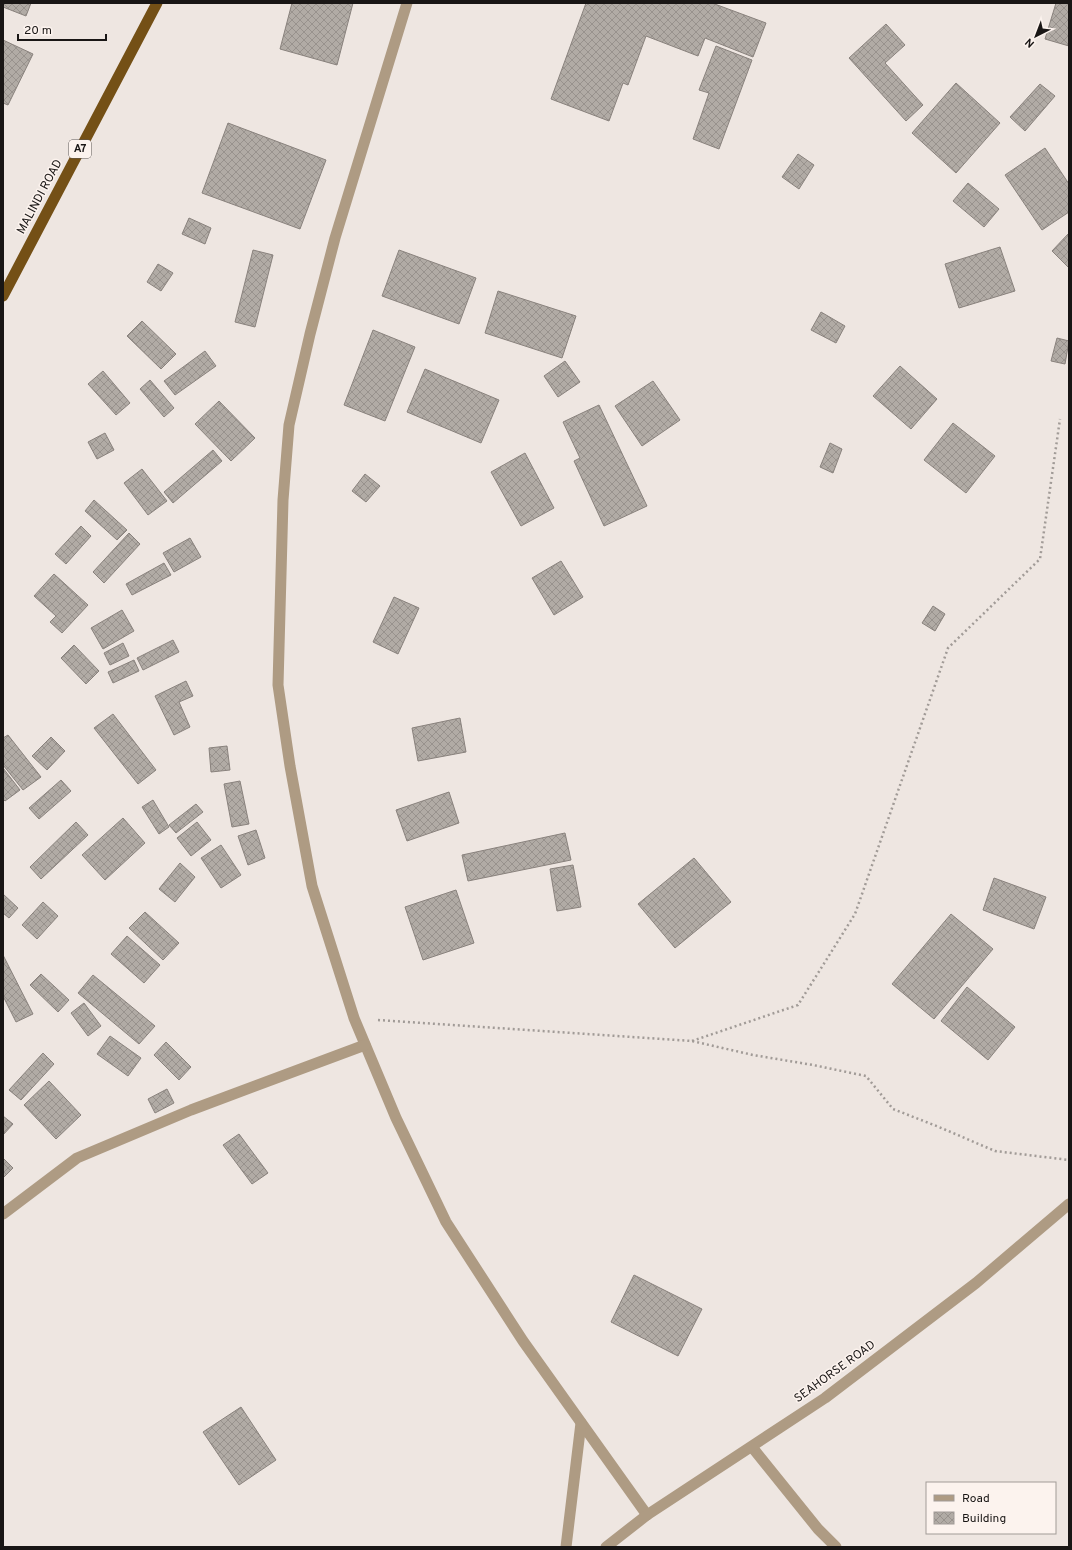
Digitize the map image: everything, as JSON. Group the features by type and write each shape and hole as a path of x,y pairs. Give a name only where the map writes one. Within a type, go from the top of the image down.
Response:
{"highway":[{"name":"MALINDI ROAD","path":"3,296 157,3"}],"street":[{"path":"407,3 335,238 310,334 289,425 283,500 278,677 290,766 312,886 354,1018 396,1118 446,1222 523,1341 647,1515"},
{"path":"3,1214 77,1158 191,1110 365,1045"},
{"name":"SEAHORSE ROAD","path":"606,1547 647,1515 825,1398 976,1282 1069,1204"},
{"path":"566,1547 581,1423"},
{"path":"752,1447 818,1529 836,1547"}],"path":[{"path":"692,1041 798,1004 855,914 948,648 1040,559 1060,419"},
{"path":"354,1018 692,1041 753,1055 813,1065 866,1076 893,1109 995,1150 1069,1160"}],"building":[{"path":"3,3 31,3 26,16 3,7"},
{"path":"292,3 353,3 337,65 280,49"},
{"path":"586,3 712,3 766,23 753,57 705,38 698,56 646,36 628,85 623,83 609,121 551,99"},
{"path":"1056,3 1069,3 1069,46 1045,39"},
{"path":"886,24 905,45 885,63 923,105 906,121 849,58"},
{"path":"3,40 33,54 8,105 3,103"},
{"path":"716,46 752,60 719,149 693,139 709,93 699,90"},
{"path":"956,83 1000,123 956,173 912,133"},
{"path":"1040,84 1055,96 1025,131 1010,117"},
{"path":"228,123 326,160 300,229 202,193"},
{"path":"1045,148 1069,184 1069,212 1042,230 1005,175"},
{"path":"798,154 814,165 799,189 782,177"},
{"path":"968,183 999,209 984,227 953,201"},
{"path":"189,218 211,228 205,244 182,234"},
{"path":"1068,234 1069,235 1069,268 1052,251"},
{"path":"1000,247 1015,291 959,308 945,264"},
{"path":"253,250 273,255 255,327 235,322"},
{"path":"399,250 476,278 459,324 382,296"},
{"path":"158,264 173,273 161,291 147,282"},
{"path":"498,291 576,316 562,358 485,333"},
{"path":"821,312 845,326 836,343 811,330"},
{"path":"142,321 176,354 161,369 127,336"},
{"path":"373,330 415,347 385,421 344,405"},
{"path":"1057,338 1069,341 1065,364 1051,361"},
{"path":"205,351 216,366 175,395 164,381"},
{"path":"565,361 580,382 558,397 544,376"},
{"path":"900,366 937,399 911,429 873,396"},
{"path":"425,369 499,400 481,443 407,412"},
{"path":"103,371 130,403 116,415 88,384"},
{"path":"150,380 174,408 164,417 140,389"},
{"path":"653,381 680,420 642,446 615,406"},
{"path":"219,401 255,438 231,461 195,424"},
{"path":"599,405 647,506 604,526 574,461 580,458 563,422"},
{"path":"953,423 995,456 966,493 924,460"},
{"path":"105,433 114,450 97,459 88,442"},
{"path":"830,443 842,449 833,473 820,467"},
{"path":"213,450 222,461 173,503 164,492"},
{"path":"525,453 554,508 521,526 491,472"},
{"path":"142,469 167,501 148,515 124,483"},
{"path":"365,474 380,486 366,502 352,491"},
{"path":"94,500 127,530 117,540 85,511"},
{"path":"81,526 91,536 66,564 55,554"},
{"path":"129,533 140,544 104,583 93,572"},
{"path":"190,538 201,557 174,572 163,553"},
{"path":"561,561 583,597 554,615 532,578"},
{"path":"164,563 171,575 132,595 126,584"},
{"path":"54,574 88,605 62,633 50,622 56,616 34,596"},
{"path":"394,597 419,608 398,654 373,642"},
{"path":"933,606 945,614 935,631 922,623"},
{"path":"122,610 134,631 103,649 91,628"},
{"path":"173,640 179,652 143,670 137,658"},
{"path":"123,643 129,656 110,665 104,653"},
{"path":"74,645 99,671 86,684 61,658"},
{"path":"134,660 139,671 113,683 108,672"},
{"path":"186,681 193,696 179,702 190,727 174,735 155,696"},
{"path":"113,714 156,770 138,784 94,728"},
{"path":"460,718 466,752 418,761 412,728"},
{"path":"8,735 41,777 23,790 3,765 3,738"},
{"path":"51,737 65,751 47,770 32,756"},
{"path":"227,746 230,770 211,772 209,748"},
{"path":"3,768 20,790 5,801 3,799"},
{"path":"61,780 71,791 39,819 29,808"},
{"path":"240,781 249,824 232,827 224,784"},
{"path":"449,792 459,823 407,841 396,810"},
{"path":"153,800 169,827 159,834 142,807"},
{"path":"196,804 203,812 176,833 169,825"},
{"path":"123,818 145,843 105,880 82,855"},
{"path":"76,822 88,835 41,879 30,867"},
{"path":"197,822 211,840 191,856 177,838"},
{"path":"256,830 265,858 248,865 238,836"},
{"path":"565,833 571,860 468,881 462,855"},
{"path":"221,845 241,875 221,888 201,858"},
{"path":"694,858 731,902 675,948 638,904"},
{"path":"180,863 195,877 175,902 159,889"},
{"path":"573,865 581,907 557,911 550,869"},
{"path":"994,878 1046,897 1034,929 983,910"},
{"path":"456,890 474,943 423,960 405,907"},
{"path":"3,894 18,908 9,918 3,913"},
{"path":"43,902 58,916 37,939 22,925"},
{"path":"145,912 179,943 163,960 129,928"},
{"path":"951,914 993,949 934,1019 892,984"},
{"path":"127,936 160,965 144,983 111,954"},
{"path":"3,955 33,1014 16,1022 3,996"},
{"path":"41,974 69,1000 58,1012 30,985"},
{"path":"93,975 155,1026 139,1044 78,993"},
{"path":"967,987 1015,1027 988,1060 941,1021"},
{"path":"84,1003 101,1026 88,1036 71,1013"},
{"path":"110,1036 141,1058 128,1076 97,1054"},
{"path":"166,1042 191,1067 179,1080 154,1055"},
{"path":"43,1053 54,1064 21,1100 9,1090"},
{"path":"49,1081 81,1115 56,1139 24,1105"},
{"path":"167,1089 174,1103 155,1113 148,1099"},
{"path":"3,1116 13,1124 3,1135"},
{"path":"239,1134 268,1173 252,1184 223,1145"},
{"path":"3,1158 13,1168 3,1178"},
{"path":"634,1275 702,1309 678,1356 611,1322"},
{"path":"241,1407 276,1460 239,1485 203,1432"}]}
